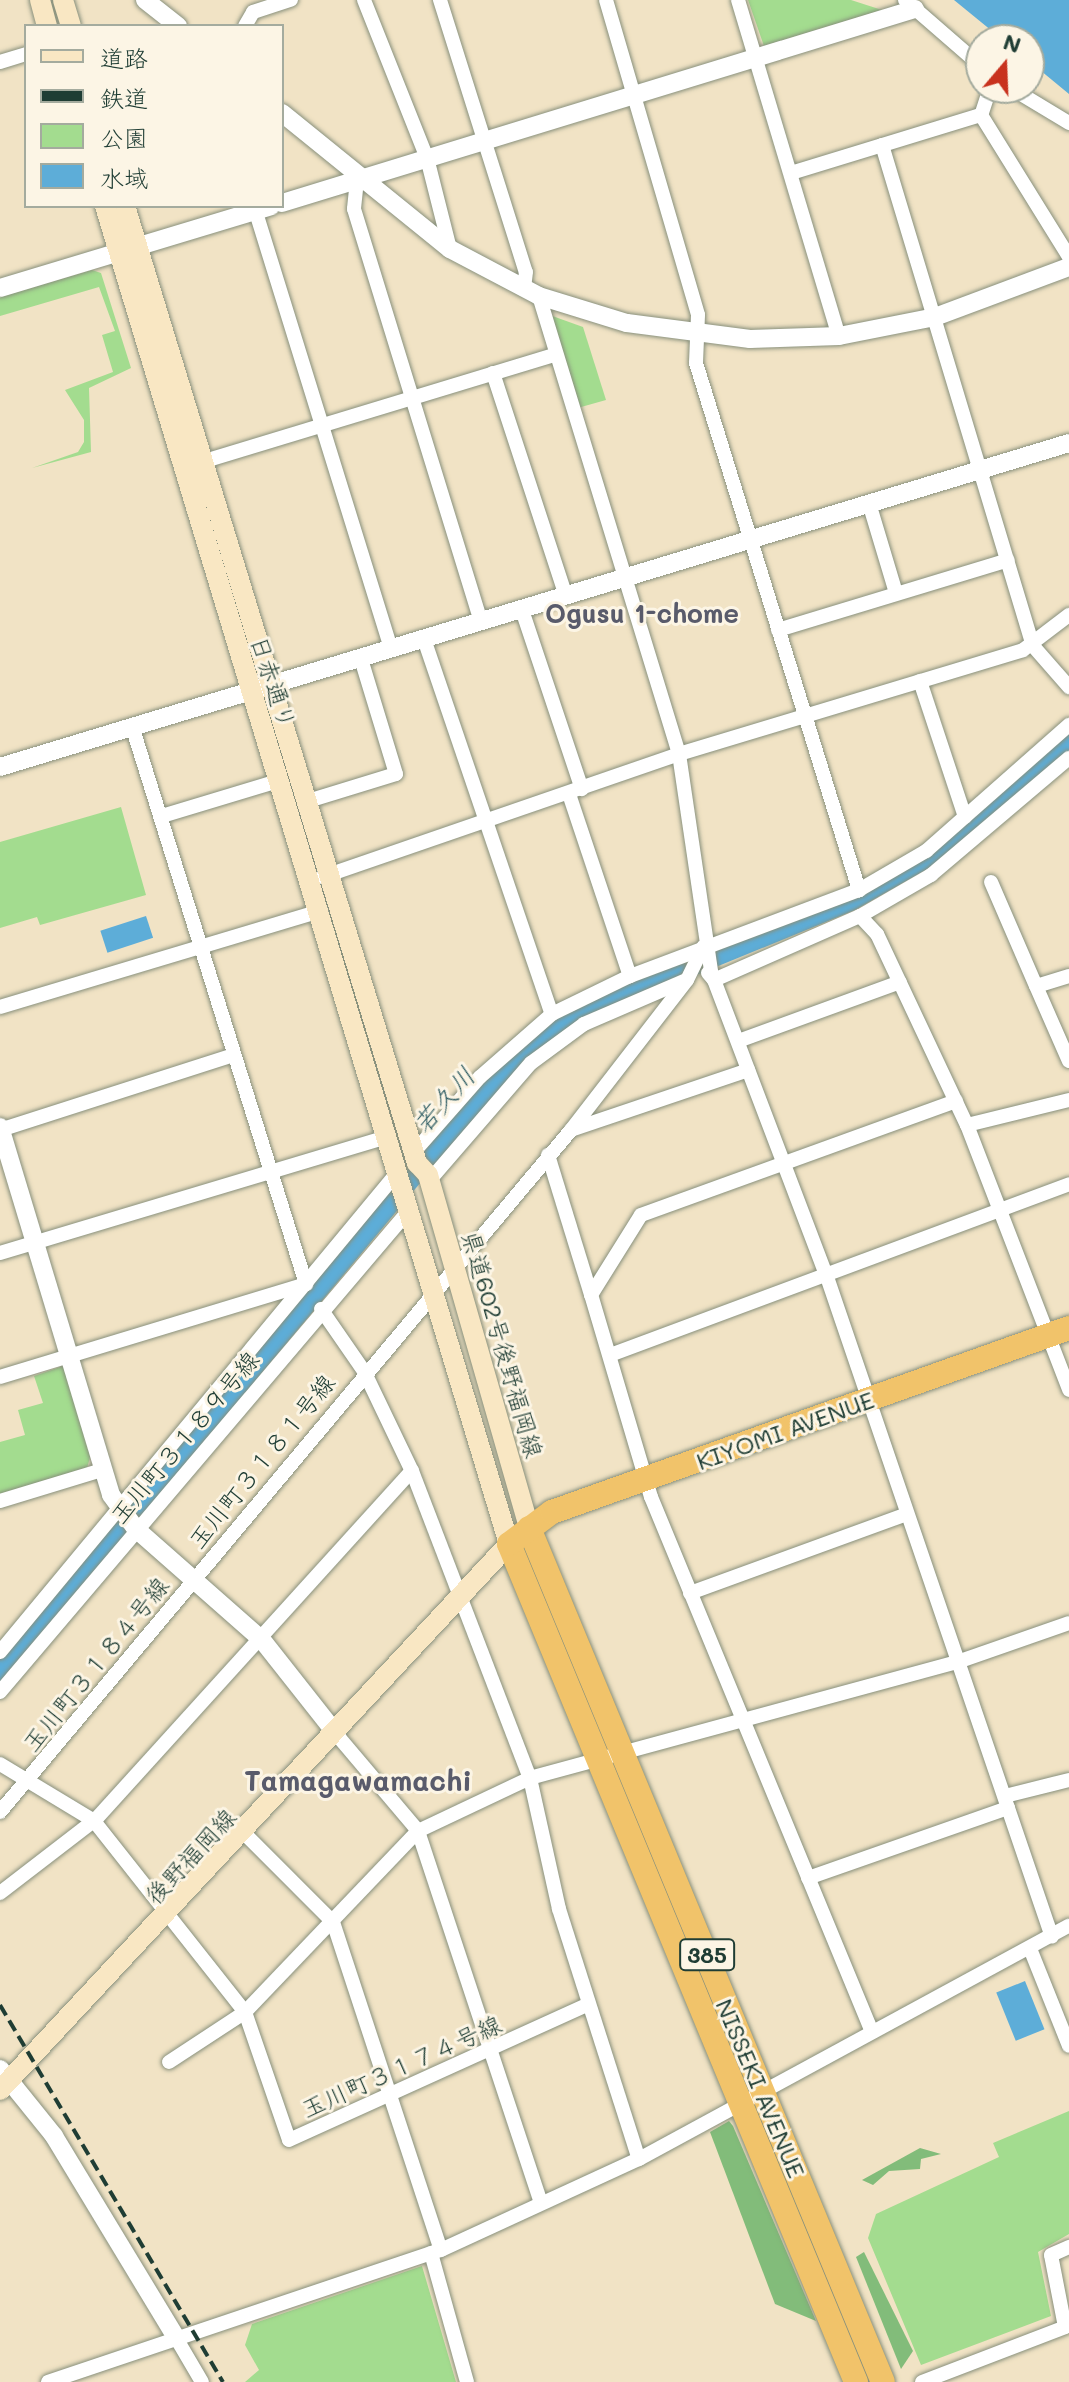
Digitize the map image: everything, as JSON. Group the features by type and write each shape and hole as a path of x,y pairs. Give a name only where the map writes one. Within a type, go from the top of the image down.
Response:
{"highway":[{"name":"KIYOMI AVENUE","path":"509,1544 552,1512 1059,1331"},
{"name":"NISSEKI AVENUE","path":"529,1528 625,1752 883,2382"},
{"name":"NISSEKI AVENUE","path":"509,1544 740,2101 849,2380"}],"main road":[{"path":"40,0 46,24"},
{"path":"63,0 70,24"},
{"name":"日赤通り","path":"106,208 129,250 204,461 308,801 321,911 405,1209"},
{"name":"日赤通り","path":"125,208 129,250 183,468 248,691 278,781 318,878 338,888 422,1168"},
{"name":"県道602号後野福岡線","path":"422,1168 529,1528"},
{"path":"405,1209 509,1544"},
{"name":"後野福岡線","path":"4,2080 169,1916 460,1602 509,1544"}],"street":[{"path":"145,0 175,24"},
{"path":"251,6 291,0"},
{"path":"364,0 427,158 450,249"},
{"path":"440,0 679,754 703,949 741,1040 748,1070 826,1274 866,1400 960,1661 1052,1937"},
{"path":"606,0 637,97 698,336 696,363 859,890"},
{"path":"738,0 839,336"},
{"path":"284,202 637,97 910,5 965,52"},
{"path":"0,62 24,55"},
{"path":"981,115 985,104"},
{"path":"1038,104 1069,123"},
{"path":"284,115 357,180 450,249 532,292 698,336 839,336 935,317 1069,267"},
{"path":"791,173 981,115"},
{"path":"981,115 1069,257"},
{"path":"882,145 1033,646 1069,687"},
{"path":"357,180 354,209 481,622"},
{"path":"0,288 260,208 322,426 391,649"},
{"path":"183,468 554,355"},
{"path":"493,373 566,596"},
{"path":"0,767 1069,443"},
{"path":"869,503 896,593"},
{"path":"778,630 1008,560"},
{"path":"522,610 630,976"},
{"path":"318,878 486,824 679,754 1033,646 1069,615"},
{"path":"424,639 552,1014"},
{"path":"308,801 396,774 361,659"},
{"path":"920,681 965,817"},
{"path":"422,1168 480,1077 552,1014 630,976 859,890 926,851 1069,725"},
{"path":"0,1377 306,1284 132,726"},
{"path":"712,976 860,916 931,875 1069,758"},
{"path":"162,816 278,781"},
{"path":"991,882 1069,1061"},
{"path":"0,1007 321,911"},
{"path":"860,916 877,934 1059,1331 1069,1390"},
{"name":"玉川町３１８１号線","path":"193,1580 364,1371 571,1130 688,979 703,949"},
{"path":"422,1168 554,1044 600,1015 688,979 708,973 712,976"},
{"path":"1036,986 1069,976"},
{"path":"741,1040 900,982"},
{"path":"233,1055 0,1129 102,1470 120,1510 136,1529 262,1640 418,1831 540,2200"},
{"path":"571,1130 748,1070"},
{"path":"967,1125 1069,1100"},
{"path":"591,1295 641,1215 956,1101"},
{"path":"0,1253 386,1137"},
{"path":"548,1155 647,1479 690,1593 872,2032"},
{"name":"玉川町３１８９号線","path":"0,1652 397,1173"},
{"path":"610,1355 1069,1184"},
{"name":"玉川町３１８９号線","path":"0,1692 405,1209"},
{"path":"321,1309 364,1371 412,1471 530,1778 589,2004 639,2159"},
{"path":"0,1501 102,1470"},
{"path":"0,1893 94,1821 262,1640 412,1471"},
{"path":"690,1593 907,1514"},
{"name":"玉川町３１８４号線","path":"0,1812 193,1580"},
{"path":"169,2062 245,2012 418,1831 530,1778 960,1661 1069,1623"},
{"path":"0,1764 94,1821"},
{"path":"808,1878 1069,1780"},
{"name":"玉川町３１７４号線","path":"94,1821 245,2012 289,2140 589,2004"},
{"path":"245,1834 333,1922 436,2252 467,2382"},
{"path":"48,2382 175,2336 436,2252 540,2200 639,2159 740,2101 1031,1951 1069,1926"},
{"path":"1031,1951 1069,2046"},
{"path":"4,2080 54,2136 202,2382"},
{"path":"922,2382 1067,2333 1051,2255 1069,2247"}],"green space":[{"path":"748,0 851,0 882,10 764,46"},
{"path":"92,270 101,273 131,368 89,388 91,452 32,468 78,452 84,442 84,420 65,390 113,372 102,335 115,331 99,287 0,316 0,297"},
{"path":"544,313 583,327 606,400 574,409"},
{"path":"121,807 146,895 40,925 37,917 0,928 0,842"},
{"path":"66,1365 92,1450 86,1472 0,1498 0,1442 25,1435 18,1410 43,1403 34,1376"},
{"path":"1069,2111 1069,2234 1038,2252 1051,2316 921,2365 868,2238 876,2214 999,2157 993,2143"},
{"path":"729,2121 816,2321 775,2304 710,2132"},
{"path":"920,2148 941,2154 921,2159 920,2169 889,2171 873,2185 862,2180"},
{"path":"864,2252 913,2351 901,2369 856,2257"},
{"path":"422,2266 456,2382 245,2382 259,2370 245,2345 252,2324"}],"water":[{"path":"954,0 1069,0 1069,94 1045,74 1045,24 983,24"},
{"path":"1069,733 1069,752 938,863 855,910 582,1022 446,1152 0,1687 0,1655 483,1080 572,1005 931,855"},
{"path":"146,916 153,938 107,953 100,931"},
{"path":"1025,1981 1044,2029 1016,2041 996,1993"}],"railway":[{"path":"0,2005 223,2382"}],"district":[{"name":"Ogusu 1-chome","path":"642,614"},
{"name":"Tamagawamachi","path":"358,1780"}],"water label":[{"name":"若久川","path":"444,1100"}]}
